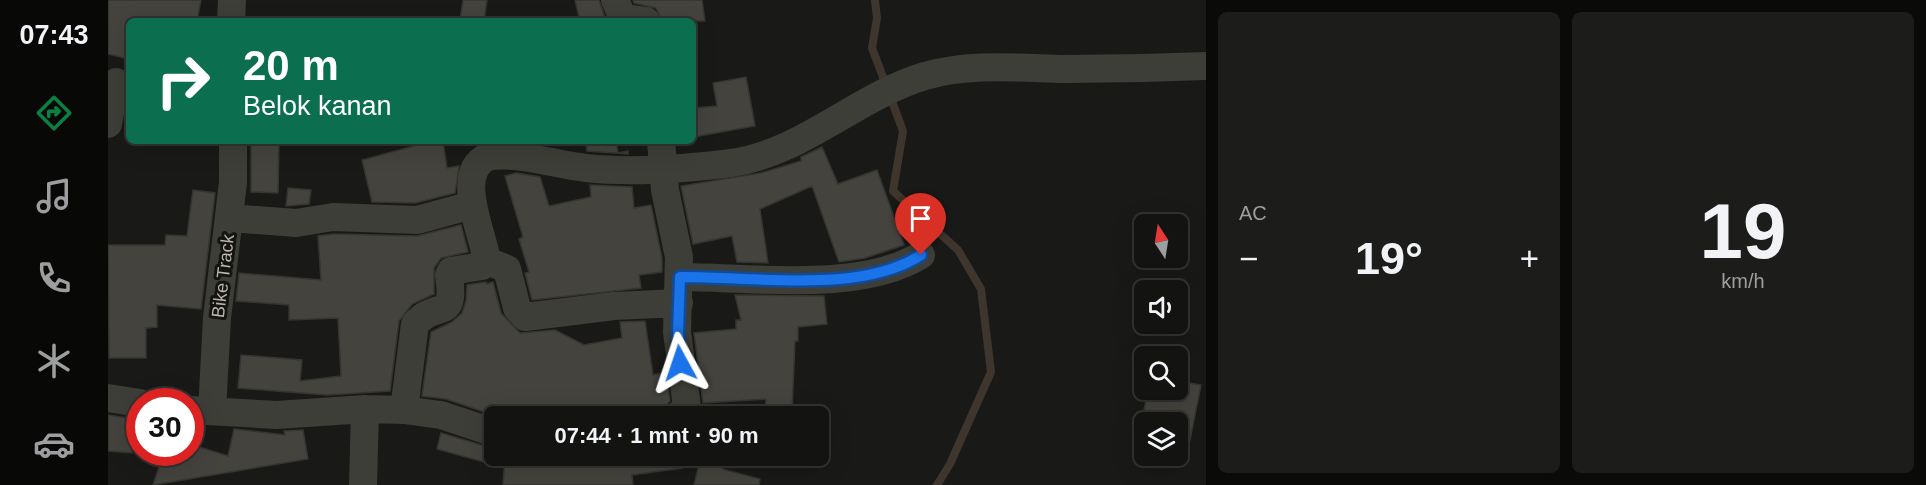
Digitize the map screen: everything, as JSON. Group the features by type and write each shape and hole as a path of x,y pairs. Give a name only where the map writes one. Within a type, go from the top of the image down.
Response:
{"street":[{"path":"231,18 232,0"},
{"path":"615,0 623,18"},
{"path":"487,261 472,205 476,167 482,159 492,156 592,168 662,155 734,162 764,155 892,89 924,76 968,69 1206,66"},
{"path":"108,124 118,82"},
{"name":"Bike Track","path":"204,394 218,318 230,218 233,144"},
{"path":"662,155 680,290 679,348 687,406"},
{"path":"230,218 296,223 343,217 417,220 472,205"},
{"path":"487,261 507,269 517,308 525,317 614,306 680,290 780,280 848,278 898,268 921,255"},
{"path":"404,410 415,324 424,316 449,304 452,296 449,275 451,271 482,266 487,261"},
{"path":"108,398 126,401"},
{"path":"204,410 277,415 365,409 404,410 441,415 484,429"},
{"path":"363,485 365,409"}],"building":[{"path":"108,0 201,0 198,18 126,18 126,58 108,54"},
{"path":"463,0 487,0 484,18 460,18"},
{"path":"575,0 599,0 605,18 579,18"},
{"path":"633,0 702,0 705,21 696,21 696,18 661,18 656,8 634,3"},
{"path":"746,77 755,126 696,136 696,108 717,106 713,83"},
{"path":"251,144 279,144 278,193 251,192"},
{"path":"414,144 443,144 447,168 459,166 455,193 415,203 372,202 362,160 414,146"},
{"path":"586,144 616,144 618,153 628,151 628,154 587,151"},
{"path":"822,147 838,184 877,170 904,245 865,258 839,262 812,186 760,209 768,263 737,262 732,236 693,244 681,186 761,173 801,161 801,157"},
{"path":"516,173 540,177 549,206 591,197 590,185 632,187 634,208 651,205 662,258 662,272 639,275 641,288 532,300 525,273 529,272 519,239 523,237 505,176"},
{"path":"288,188 311,190 309,204 286,206"},
{"path":"193,190 215,193 201,309 157,305 157,327 146,328 146,358 109,358 108,245 165,245 166,235 187,236"},
{"path":"461,225 468,252 441,258 434,268 434,294 412,304 399,321 390,391 327,395 238,388 241,355 302,360 300,381 341,376 338,318 289,320 289,305 236,301 239,273 321,280 318,236 334,234 417,236"},
{"path":"493,282 501,313 520,333 555,330 584,345 622,338 620,322 645,321 653,375 666,372 670,401 666,406 484,406 484,412 446,399 422,396 431,332 452,322 462,313 466,301 467,285"},
{"path":"735,295 824,296 827,324 798,327 798,341 795,341 792,406 765,406 766,399 703,403 694,333 736,329 736,320 741,320"},
{"path":"1188,383 1201,385 1188,450 1188,412 1144,412 1146,400 1188,400"},
{"path":"108,415 126,418 126,452 108,451"},
{"path":"234,429 285,435 284,431 303,430 308,459 153,485 160,466 204,466 204,448 228,456"},
{"path":"441,433 484,446 484,462 437,449"},
{"path":"504,466 682,466 682,468 632,475 633,485 503,485"},
{"path":"699,466 723,466 722,469 760,479 759,485 694,485"}],"waterway":[{"path":"875,0 877,18 872,48 886,85"},
{"path":"890,96 903,131 893,191 958,250 981,289 991,372 950,464 937,485"}],"route":[{"path":"680,363 678,332 680,277 780,280 848,278 904,266 921,255"}]}
